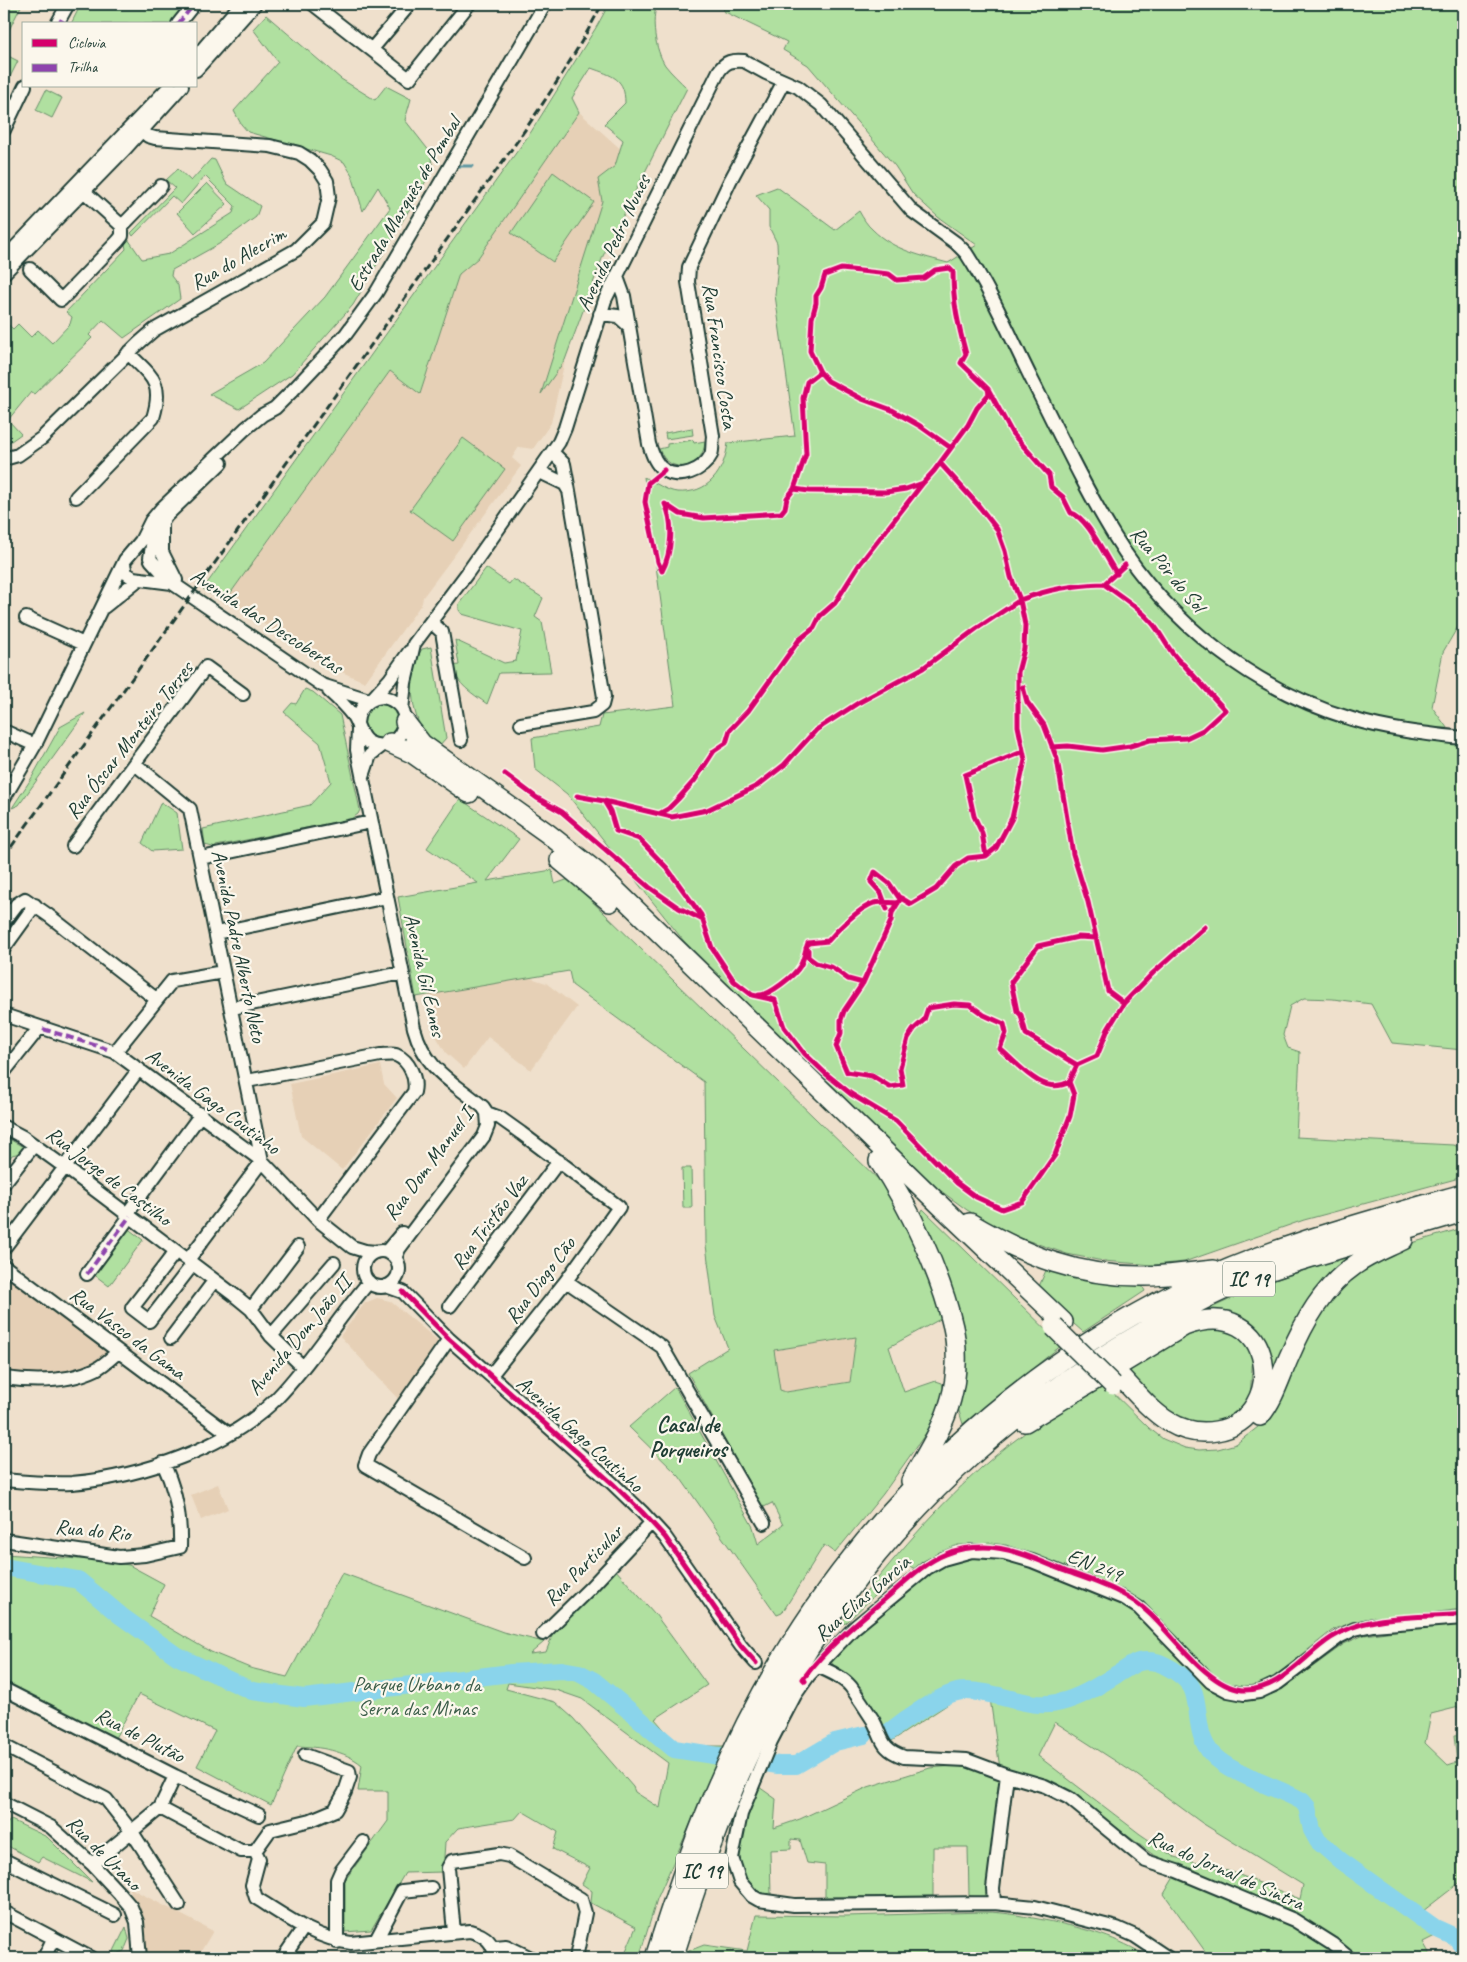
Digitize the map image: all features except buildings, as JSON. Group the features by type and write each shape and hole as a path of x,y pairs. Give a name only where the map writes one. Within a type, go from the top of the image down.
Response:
{"highway":[{"path":"403,716 415,737 422,744 546,833 598,873 942,1207 1117,1382 1160,1428 1184,1441 1196,1444 1218,1442 1239,1435 1256,1421 1266,1409 1308,1316 1333,1285 1356,1264 1372,1254 1463,1212"},
{"path":"386,744 412,753 543,846 597,889 878,1161 1058,1324"},
{"path":"878,1161 899,1192 929,1258 953,1328 956,1354 955,1381 946,1416 898,1504"},
{"name":"IC 19","path":"758,1734 781,1660 806,1620 867,1538 898,1504 968,1436 1004,1405 1062,1361 1135,1314 1180,1290 1303,1242 1463,1194"},
{"path":"942,1207 1014,1248 1036,1258 1080,1271 1147,1276 1230,1269"},
{"name":"IC 19","path":"655,1958 676,1891 702,1822 758,1734 796,1668 845,1594 915,1510 978,1448 1053,1389 1142,1332 1239,1283 1300,1261 1463,1212"},
{"path":"978,1448 1043,1412 1190,1324 1219,1320 1238,1325 1253,1338 1264,1362 1260,1394 1249,1414 1229,1427 1210,1432 1193,1432 1168,1422 1149,1405 1117,1382"},
{"name":"IC 19","path":"673,1958 727,1781"}],"street":[{"path":"61,22 68,4"},
{"path":"180,22 194,4"},
{"path":"313,4 410,78 469,4"},
{"path":"372,49 410,4"},
{"name":"Estrada Marquês de Pombal","path":"150,559 154,534 163,519 268,420 275,408 329,353 376,294 545,4"},
{"path":"198,55 244,7"},
{"path":"198,67 244,7"},
{"name":"Avenida Pedro Nunes","path":"403,716 405,683 414,644 553,453 566,428 600,314 616,277 724,63 733,60 744,61 807,92 912,211 961,246"},
{"name":"Rua Francisco Costa","path":"616,277 624,296 649,444 654,460 664,470 678,475 692,472 704,465 712,454 713,436 688,282 689,267 730,181 784,81"},
{"path":"4,130 24,88"},
{"path":"4,273 80,188 138,128 169,88"},
{"path":"147,117 180,88"},
{"path":"147,117 168,138"},
{"name":"Rua do Alecrim","path":"4,459 18,455 42,438 154,330 296,250 323,223 329,196 327,181 320,170 300,153 270,146 155,138 138,128"},
{"path":"30,269 61,300 118,241 122,236 122,226 161,186"},
{"path":"80,188 122,226"},
{"path":"4,259 80,188"},
{"name":"Rua Pôr do Sol","path":"961,246 971,260 1104,520 1129,559 1174,612 1227,658 1256,677 1306,702 1353,720 1383,727 1416,734 1463,738"},
{"path":"600,314 618,316 629,326"},
{"path":"76,497 153,418 158,401 158,389 152,376 128,353"},
{"name":"Estrada Marquês de Pombal","path":"131,553 141,541 151,521 162,508 245,429 262,414 275,408"},
{"path":"521,724 593,712 600,708 604,701 598,653 570,492 564,464 553,453"},
{"path":"540,472 565,484 570,492"},
{"path":"163,519 161,535 162,552 176,586"},
{"path":"4,798 35,745 125,560 131,553 140,552 150,559 150,572 101,610"},
{"name":"Avenida das Descobertas","path":"150,559 176,586 322,685 371,700"},
{"path":"124,564 124,569 129,576 140,579"},
{"name":"Avenida das Descobertas","path":"140,579 176,586"},
{"path":"26,618 84,644"},
{"path":"431,622 442,632 461,740"},
{"path":"358,727 360,709 390,680 414,644"},
{"name":"Rua Óscar Monteiro Torres","path":"73,846 206,667 243,694"},
{"path":"322,685 344,705 367,741 374,745 386,744"},
{"path":"363,777 370,755 401,735 403,716 395,702 389,699 371,700"},
{"name":"Avenida Gil Eanes","path":"358,727 357,750 402,973 414,1028 425,1057 446,1079 483,1107 487,1113 500,1118 619,1207"},
{"path":"4,730 35,745"},
{"name":"Avenida Padre Alberto Neto","path":"135,764 190,809 262,1161"},
{"path":"200,858 372,822"},
{"path":"216,932 387,897"},
{"path":"4,921 20,901 25,899 156,999"},
{"path":"4,948 35,905"},
{"path":"114,1052 172,981 223,972"},
{"path":"232,1008 402,973"},
{"name":"Avenida Gago Coutinho","path":"4,1015 114,1052 139,1068 262,1161 318,1220 352,1247 385,1254"},
{"path":"4,1072 40,1027"},
{"path":"247,1081 380,1055 395,1055 412,1070 416,1084 414,1092 318,1220"},
{"path":"4,1248 66,1168 139,1068"},
{"name":"Rua Dom Manuel I","path":"385,1254 479,1131 486,1120 487,1113"},
{"path":"87,1274 200,1114"},
{"name":"Rua Jorge de Castilho","path":"4,1127 34,1145 66,1168 250,1309 271,1336 303,1367"},
{"path":"4,1183 34,1145"},
{"path":"176,1251 132,1308 149,1321 262,1161"},
{"name":"Rua Tristão Vaz","path":"450,1306 559,1161"},
{"name":"Rua Diogo Cão","path":"491,1376 566,1281 619,1207"},
{"path":"250,1309 298,1246"},
{"path":"370,1254 385,1254 398,1268 397,1276 386,1286 375,1285 369,1282 364,1273 364,1262 370,1254"},
{"path":"271,1336 334,1263"},
{"name":"Rua Vasco da Gama","path":"4,1266 229,1434"},
{"name":"Avenida Gago Coutinho","path":"397,1276 403,1292 449,1339 612,1483 665,1537 741,1646 756,1663"},
{"path":"171,1338 214,1281"},
{"path":"566,1281 662,1347 764,1523"},
{"name":"Avenida Dom João II","path":"4,1480 71,1483 108,1478 163,1463 192,1452 229,1434 255,1418 277,1398 369,1282"},
{"name":"Avenida Gago Coutinho","path":"386,1286 403,1292"},
{"path":"449,1339 369,1454 365,1465 525,1558"},
{"path":"4,1378 42,1380 70,1376 97,1368 118,1352"},
{"name":"Rua do Rio","path":"4,1540 119,1557 145,1555 180,1547 177,1506 171,1479 163,1463"},
{"name":"Rua Particular","path":"543,1634 591,1588 651,1523"},
{"name":"Rua Elias Garcia","path":"1168,1958 1148,1944 1117,1928 1034,1907 994,1903 817,1905 785,1904 759,1900 752,1896 740,1882 734,1864 733,1849 741,1814 755,1778 758,1734 796,1695 817,1666 854,1628 926,1568 943,1559 972,1551 987,1550 1022,1558 1124,1598 1139,1608 1212,1682 1228,1691 1244,1694 1259,1692 1278,1683 1339,1637 1355,1629 1373,1625 1463,1618"},
{"name":"Rua do Jornal de Sintra","path":"817,1666 841,1678 850,1686 873,1721 880,1739 892,1752 904,1757 967,1760 1007,1775 1045,1786 1069,1798 1146,1861 1177,1871 1294,1920 1332,1944 1348,1958"},
{"name":"Rua de Plutão","path":"4,1689 175,1776 259,1815"},
{"path":"4,1746 106,1799 132,1832 179,1905"},
{"path":"255,1851 270,1830 311,1820 336,1810 346,1792 350,1777 349,1771 305,1755"},
{"path":"994,1903 993,1888 1007,1775"},
{"path":"92,1864 160,1808 175,1776"},
{"name":"Rua de Urano","path":"4,1803 51,1827 92,1864 131,1907 137,1922 140,1958"},
{"path":"160,1808 241,1852 255,1851"},
{"path":"337,1942 338,1880 341,1871 363,1842"},
{"path":"255,1851 259,1859 252,1885 256,1898 304,1927 337,1942 351,1943 470,1931 482,1934 495,1952 506,1946 531,1958"},
{"path":"454,1932 448,1868 452,1861 499,1854 509,1856 581,1899 585,1913 576,1958"},
{"path":"4,1860 115,1916"},
{"path":"376,1940 402,1891 431,1888"},
{"path":"4,1912 91,1958"},
{"path":"283,1958 304,1927"},
{"path":"44,1958 53,1939"}],"shaded area":[{"path":"579,112 641,167 599,254 565,360 551,423 533,449 519,447 512,458 521,466 423,597 422,603 365,682 316,661 227,598 390,371 420,394 459,274 478,258"},
{"path":"519,974 546,983 577,1007 531,1070 488,1037 464,1069 446,1053 436,1036 430,1015 429,995"},
{"path":"380,1065 384,1084 397,1098 342,1170 301,1136 290,1084"},
{"path":"11,1278 109,1353 85,1367 63,1372 25,1374 4,1370 4,1291"},
{"path":"377,1298 390,1301 436,1339 438,1343 414,1380 412,1379 406,1386 408,1388 399,1400 340,1336 365,1303"},
{"path":"856,1336 850,1382 785,1392 780,1390 773,1350"},
{"path":"218,1484 228,1509 201,1520 191,1495"},
{"path":"130,1888 213,1931 197,1958 146,1958 146,1945 141,1915 132,1900"}],"green space":[{"path":"12,4 22,4 4,40 4,19"},
{"path":"81,4 191,4 178,22 72,22"},
{"path":"609,4 657,4 654,18 656,43 665,65 687,88 603,256 565,360 541,394 602,201 598,179 615,166 623,140 604,124 625,103 623,88 616,79 591,68 572,98 579,112 478,258 459,274 420,394 390,371 227,598 218,594 211,594 203,589 531,132"},
{"path":"725,4 1463,4 1463,618 1443,652 1432,707 1463,750 1463,1050 1392,1043 1371,1004 1333,999 1304,998 1290,1006 1283,1035 1288,1048 1300,1052 1296,1137 1453,1145 1463,1148 1463,1177 1304,1220 1184,1262 1154,1265 1103,1261 1067,1254 1012,1235 967,1210 926,1180 683,940 567,794 535,769 532,738 599,727 602,715 675,706 644,477 673,491 688,492 706,485 719,472 728,443 795,436 775,295 778,265 777,243 769,227 769,210 756,195 777,187 835,230 859,211 871,228 890,243 928,258 948,263 977,245 938,217 913,194 895,166 808,65 783,50 787,42 723,11"},
{"path":"266,15 341,79 375,100 386,86 411,99 405,120 430,152 433,169 353,305 292,374 239,409 209,394 263,363 325,297 390,208 378,187 363,211 352,175 344,162 331,156 248,132 241,124 234,111 278,62 253,29"},
{"path":"4,54 18,61 4,89"},
{"path":"46,90 62,98 52,118 36,110"},
{"path":"211,159 215,160 226,183 260,206 256,217 219,244 172,270 171,276 178,285 180,299 124,338 103,320 89,335 92,338 34,394 31,392 8,420 21,434 4,446 4,321 13,329 18,324 31,337 38,330 52,343 70,324 72,317 66,312 126,249 125,244 128,239 142,259 169,254 233,213 235,206 205,176 181,204 172,196 133,236 131,233 175,188 166,180 178,169 191,181"},
{"path":"553,172 594,202 553,262 511,233"},
{"path":"207,183 227,204 195,233 177,213"},
{"path":"692,428 693,435 666,439 665,433"},
{"path":"463,438 505,469 453,541 410,510"},
{"path":"693,440 694,443 705,441 703,451 693,463 685,466 670,463 664,458 659,449 667,447 667,444"},
{"path":"486,568 509,584 513,579 543,598 535,617 542,622 551,672 499,673 487,704 466,688 454,673 452,666 459,665 455,640 504,663 516,661 522,631 462,614 459,610 459,604"},
{"path":"431,647 446,738 439,746 422,729 418,721 412,689 417,658 422,649"},
{"path":"305,689 313,692 340,715 360,810 358,814 351,819 216,846 216,848 205,845 203,829 310,805 331,782 320,743 284,712 292,703 296,704"},
{"path":"380,704 387,705 392,709 396,714 396,728 392,733 387,737 380,738 373,737 368,733 364,728 363,721 364,714 368,709 373,705"},
{"path":"85,713 19,805 12,808 31,779 60,727"},
{"path":"460,799 519,839 487,881 552,870 555,884 569,879 886,1187 901,1211 944,1317 889,1347 904,1392 936,1381 942,1383 945,1394 938,1416 883,1494 835,1553 824,1545 782,1613 777,1615 679,1476 629,1427 675,1387 753,1527 758,1544 783,1525 772,1503 762,1508 688,1373 728,1348 715,1316 706,1245 704,1082 572,985 569,971 416,997 398,897 478,883 427,848","holes":["856,1337 850,1382 786,1392 780,1390 774,1350"]},
{"path":"161,802 177,813 182,849 152,851 142,843"},
{"path":"9,1139 27,1149 24,1152 12,1155 4,1166 4,1145"},
{"path":"682,1168 691,1168 692,1208 683,1208"},
{"path":"923,1209 1062,1345 963,1424 957,1405 962,1356 917,1220"},
{"path":"126,1227 143,1240 109,1286 92,1273"},
{"path":"1463,1228 1463,1609 1353,1622 1334,1629 1273,1678 1261,1685 1240,1687 1231,1685 1211,1672 1137,1598 1094,1577 1006,1545 991,1543 958,1545 945,1550 916,1569 906,1565 846,1623 839,1625 907,1544 981,1468 1039,1422 1100,1380 1149,1428 1163,1439 1185,1448 1199,1450 1218,1449 1236,1444 1258,1427 1272,1410 1307,1330 1349,1275 1398,1247"},
{"path":"1353,1254 1356,1257 1267,1394 1267,1357 1211,1313 1209,1309 1266,1283"},
{"path":"1047,1268 1140,1282 1145,1291 1083,1332 1037,1291"},
{"path":"1218,1328 1235,1333 1243,1339 1253,1353 1250,1399 1234,1416 1206,1426 1177,1420 1125,1372 1181,1339 1205,1330"},
{"name":"Parque Urbano da Serra das Minas","path":"4,1554 94,1560 129,1565 164,1584 149,1616 211,1652 250,1668 287,1677 342,1573 503,1632 544,1642 530,1654 546,1652 554,1631 614,1568 655,1614 707,1685 655,1719 673,1740 682,1746 725,1746 657,1899 639,1958 623,1958 636,1927 591,1903 592,1891 582,1884 590,1868 553,1849 558,1832 522,1811 515,1819 458,1828 445,1842 443,1872 405,1873 371,1930 345,1932 345,1880 388,1821 388,1791 358,1791 362,1765 347,1756 331,1750 297,1746 271,1805 197,1766 215,1731 139,1694 115,1738 4,1683","holes":["508,1683 556,1690 582,1699 668,1763 660,1808 635,1792 633,1787 573,1718 555,1702 506,1689"]},
{"path":"967,1556 1012,1558 1125,1604 1242,1700 1252,1700 1278,1692 1344,1644 1364,1635 1463,1622 1463,1706 1431,1714 1425,1743 1448,1765 1457,1762 1454,1735 1463,1734 1463,1880 1423,1911 1463,1944 1463,1958 1461,1958 1459,1949 1439,1934 1423,1942 1432,1958 1353,1958 1207,1879 1152,1854 1069,1792 1000,1769 990,1698 967,1695 956,1699 887,1744 862,1688 834,1666 830,1660 903,1592 935,1566","holes":["1055,1722 1134,1773 1202,1823 1303,1885 1300,1899 1232,1872 1174,1857 1140,1834 1038,1756"]},
{"path":"965,1765 1002,1778 990,1898 969,1896 968,1847 933,1847 933,1896 825,1897 825,1865 807,1863 800,1840 791,1839 791,1849 770,1850 771,1896 756,1890 746,1878 741,1864 741,1841 759,1787 776,1799 774,1828 800,1819 868,1787 930,1768"},
{"path":"11,1820 47,1837 92,1882 42,1857 38,1862 4,1844 5,1828"},
{"path":"1174,1877 1295,1924 1329,1949 1316,1958 1210,1958 1164,1894"},
{"path":"984,1912 1025,1916 1089,1931 1126,1944 1150,1958 902,1958 901,1956 879,1958 684,1958 686,1952 704,1945 747,1951 756,1915 846,1916"},
{"path":"126,1927 129,1939 124,1951 111,1957"}],"waterway":[{"path":"458,166 473,166"},
{"path":"4,1567 78,1580 121,1616 177,1656 252,1691 304,1698 511,1673 562,1670 579,1673 594,1681 643,1722"},
{"path":"889,1732 925,1707 956,1692 976,1692 1037,1704 1049,1704 1069,1700 1084,1694 1136,1663 1148,1661 1161,1664 1182,1676 1190,1684 1196,1701 1203,1740 1212,1754 1230,1768 1302,1801 1307,1807 1312,1830 1318,1841 1341,1861 1435,1928 1455,1937 1463,1947"},
{"path":"648,1727 674,1749 778,1765 796,1765 835,1742 864,1735"}],"railway":[{"path":"4,857 516,143 561,75 602,4"}],"marked path":[{"path":"180,22 194,4"},
{"path":"59,20 62,22"},
{"path":"43,1029 107,1049"},
{"path":"87,1274 130,1216"}],"cycle path":[{"path":"664,470 648,483 645,502 658,562 662,571 668,555 671,538 670,520 665,504 680,514 704,518 781,513 785,508 787,498 794,489 809,491 886,492 906,489 923,483 934,471 968,425 977,408 989,394 988,389 961,363 966,354 956,313 953,272 949,268 935,270 924,278 897,280 889,274 841,269 825,275 816,296 812,318 810,351 820,372 828,381 862,399 892,410 920,426 951,448"},
{"path":"794,489 806,454 803,398 807,382 820,372"},
{"path":"988,389 1012,433 1049,475 1051,487 1063,497 1071,513 1084,522 1090,530 1117,574"},
{"path":"604,801 672,817 707,810 757,786 784,765 816,730 858,703 923,668 976,629 1020,600 997,529 940,463"},
{"path":"659,814 668,809 678,799 695,780 714,751 726,743 730,730 748,711 799,640 814,628 820,616 835,603 859,565 923,483"},
{"path":"577,796 604,801 610,811 616,831 639,839 667,868 701,915 712,948 734,981 752,995 775,1000 784,1027 805,1054 825,1073 851,1094 896,1121 957,1183 976,1197 1002,1209 1022,1202 1055,1155 1070,1116 1074,1095 1069,1082 1059,1086 1040,1082 1023,1070 1000,1049 1006,1033 1004,1024 984,1015 970,1005 954,1004 928,1008 924,1020 908,1038 900,1068 903,1085 890,1087 872,1076 847,1072 836,1046 841,1033 841,1020 844,1011 863,983 891,921 892,913 901,898 911,904 936,889 956,866 968,858 986,856 996,848 1012,818 1025,760 1018,726 1018,672 1024,649 1025,625 1020,600 1061,588 1104,584 1125,565"},
{"path":"1052,747 1068,746 1102,750 1130,746 1150,740 1186,738 1203,730 1225,710 1175,656 1148,618 1130,602 1104,584"},
{"path":"1023,687 1027,702 1044,725 1057,759 1073,854 1088,902 1108,991 1124,1003 1108,1029 1097,1056 1077,1065 1069,1082"},
{"path":"986,856 982,833 974,816 965,775 1022,752"},
{"path":"505,774 537,798 562,812 649,887 679,908 703,920"},
{"path":"887,909 881,893 871,882 875,872 889,883 900,899"},
{"path":"759,995 775,989 797,970 808,943 828,941 849,919 874,903 898,903"},
{"path":"1124,1003 1153,973 1205,927"},
{"path":"1077,1065 1026,1034 1021,1015 1017,1011 1011,982 1038,946 1078,937 1096,938"},
{"path":"806,948 808,950 808,957 816,963 833,968 848,979 863,983"},
{"path":"403,1292 449,1339 612,1483 642,1512 665,1537 741,1646 756,1663"},
{"name":"EN 249","path":"805,1681 803,1679 812,1667 832,1646 914,1573 946,1554 974,1547 1005,1549 1015,1552 1100,1583 1121,1593 1151,1615 1205,1671 1230,1687 1242,1690 1255,1689 1279,1679 1331,1638 1362,1624 1395,1618 1463,1614"}],"district":[{"name":"Casal de Porqueiros","path":"688,1438"}]}
